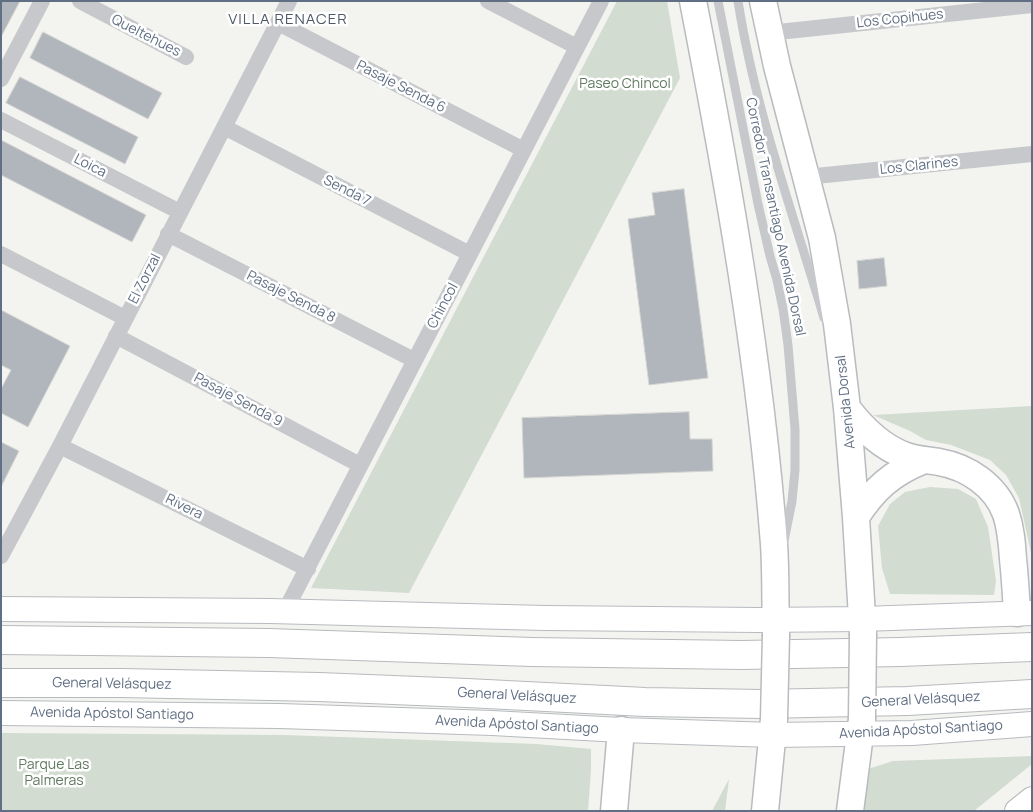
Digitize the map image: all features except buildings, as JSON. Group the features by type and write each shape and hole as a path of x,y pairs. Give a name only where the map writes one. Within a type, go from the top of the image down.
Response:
{"highway":[{"path":"1,640 269,643 532,652 742,656 1032,647"},
{"name":"General Velásquez","path":"1,683 121,683 319,687 476,693 610,701 754,704 906,701 1032,694"}],"main road":[{"path":"692,1 732,208 768,471 776,588 776,627 774,727 765,811"},
{"name":"Avenida Dorsal","path":"762,1 768,33 822,238 838,332 846,399 863,627 861,726 850,811"},
{"path":"1,609 285,611 776,627 863,627 1025,613 1009,524 999,500 991,490 969,472 954,466 922,461 891,450 866,431 856,420 846,399"},
{"path":"856,516 874,492 886,481 897,473 922,461"},
{"name":"Avenida Apóstol Santiago","path":"1,713 300,717 492,723 621,730 861,726 930,732 1032,724"},
{"path":"614,811 621,730"},
{"path":"1017,811 1032,800"}],"street":[{"path":"1,79 42,1"},
{"name":"Queltehues","path":"80,1 186,57"},
{"name":"El Zorzal","path":"1,556 60,446 289,1"},
{"path":"488,1 577,47"},
{"name":"Chincol","path":"285,611 601,1"},
{"name":"Los Copihues","path":"768,33 1032,5"},
{"name":"Pasaje Senda 6","path":"278,23 524,150"},
{"name":"Loica","path":"1,120 180,212"},
{"name":"Senda 7","path":"224,127 470,254"},
{"name":"Los Clarines","path":"806,177 1032,154"},
{"name":"Pasaje Senda 8","path":"168,234 414,360"},
{"path":"1,254 125,318"},
{"name":"Pasaje Senda 9","path":"116,336 360,465"},
{"name":"Rivera","path":"60,446 308,568"}],"lane":[{"name":"Corredor Transantiago Avenida Dorsal","path":"718,1 758,204 783,309 788,345 795,429 795,470 792,501 776,588"},
{"name":"Corredor Transantiago Avenida Dorsal","path":"738,1 751,67 774,155 846,399"},
{"path":"843,811 854,785"}],"green space":[{"name":"Paseo Chincol","path":"617,1 667,1 680,78 409,593 311,588"},
{"path":"1032,406 1032,557 1019,498 1006,475 990,460 951,445 926,440 873,415"},
{"path":"930,487 958,489 976,499 988,527 996,581 994,595 890,594 882,568 878,526 890,504 905,492"},
{"name":"Parque Las Palmeras","path":"1,733 285,735 537,744 591,749 588,811 1,811"},
{"path":"1032,756 1032,764 974,811 862,811 868,769 893,761"},
{"path":"729,779 725,811 712,811"}],"district":[{"name":"VILLA RENACER","path":"288,20"}]}
